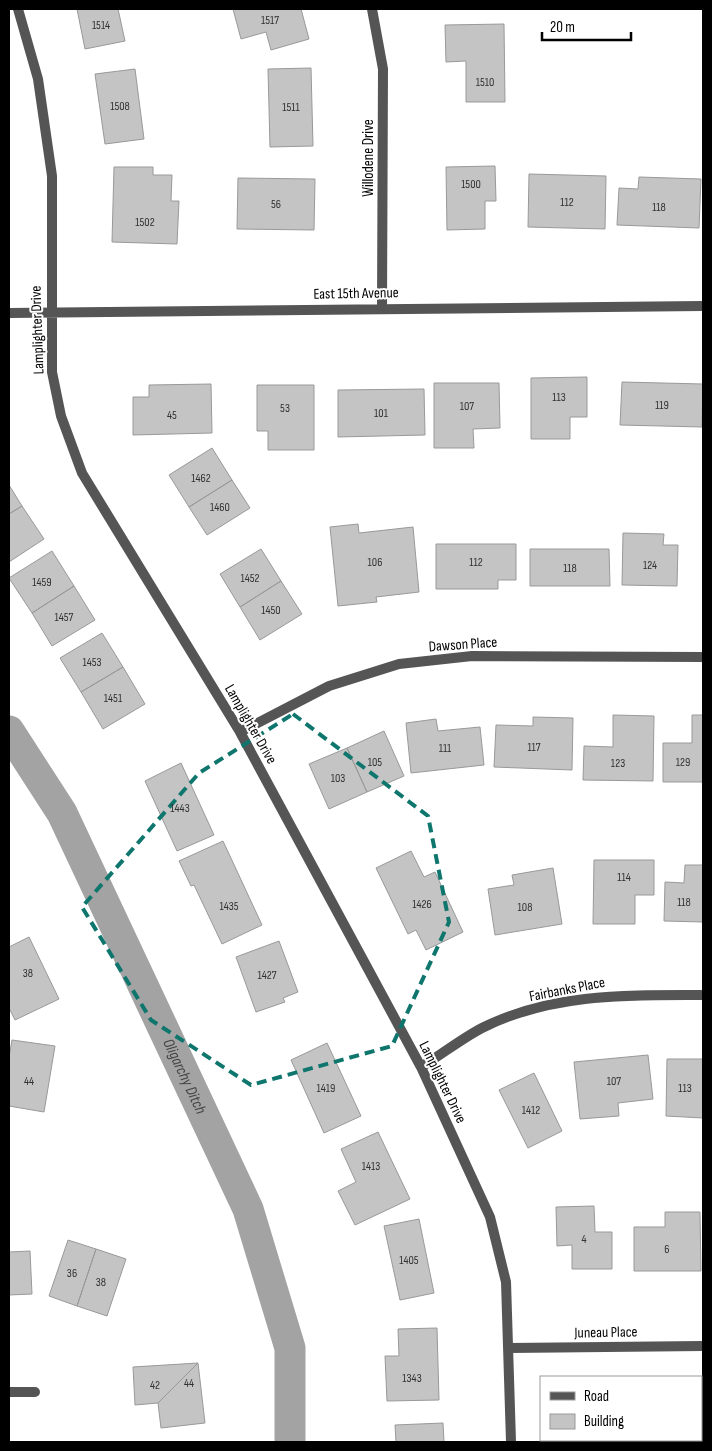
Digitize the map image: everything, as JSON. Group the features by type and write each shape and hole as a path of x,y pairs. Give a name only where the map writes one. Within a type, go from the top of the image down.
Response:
{"street":[{"name":"Lamplighter Drive","path":"18,9 38,79 52,176 50,313 54,381 61,416 82,473 240,732 421,1068 490,1217 506,1282 511,1442"},
{"name":"Willodene Drive","path":"372,9 383,69 382,308"},
{"name":"East 15th Avenue","path":"9,314 382,308 703,306"},
{"name":"Dawson Place","path":"240,732 329,686 399,664 472,656 703,658"},
{"name":"Fairbanks Place","path":"421,1068 482,1028 542,1006 606,995 703,995"},
{"name":"Juneau Place","path":"509,1348 703,1346"},
{"path":"9,1392 35,1392"}],"highlighted area":[{"path":"293,714 428,816 449,922 392,1046 251,1085 151,1020 82,907 199,773"}],"building":[{"path":"77,9 118,9 125,41 85,49"},
{"path":"233,9 301,9 309,39 271,50 266,32 241,39"},
{"path":"504,24 505,102 466,102 466,61 446,62 445,25"},
{"path":"311,68 313,146 270,147 268,69"},
{"path":"135,69 144,139 105,144 95,74"},
{"path":"495,166 496,201 485,201 485,229 447,230 446,167"},
{"path":"114,167 153,167 153,175 172,175 171,201 179,201 177,244 112,242"},
{"path":"529,174 606,176 605,229 528,227"},
{"path":"639,177 701,179 699,228 617,225 619,188 638,189"},
{"path":"238,178 315,179 314,230 237,229"},
{"path":"587,377 587,417 570,417 570,439 531,439 531,378"},
{"path":"622,382 703,384 702,427 620,425"},
{"path":"434,383 499,383 500,428 473,429 474,448 434,448"},
{"path":"211,384 212,433 133,435 133,397 149,397 149,385"},
{"path":"257,385 314,385 314,450 268,450 268,431 257,431"},
{"path":"424,389 425,435 338,437 338,390"},
{"path":"212,448 232,480 189,507 169,475"},
{"path":"232,480 250,508 207,535 189,507"},
{"path":"9,485 22,506 9,514"},
{"path":"22,506 44,539 9,562 9,514"},
{"path":"358,524 359,533 413,527 419,592 376,597 377,602 338,606 330,527"},
{"path":"623,533 664,534 663,545 678,545 677,586 622,585"},
{"path":"436,544 516,544 516,580 498,580 498,589 436,589"},
{"path":"261,549 281,581 240,607 220,574"},
{"path":"530,549 609,549 610,586 530,586"},
{"path":"52,551 74,586 32,613 9,578"},
{"path":"281,581 302,614 260,640 240,607"},
{"path":"74,586 95,620 52,646 32,613"},
{"path":"102,633 123,667 81,692 60,658"},
{"path":"123,667 145,704 103,729 81,692"},
{"path":"613,715 654,716 653,781 583,780 584,746 613,747"},
{"path":"692,715 703,715 703,782 663,782 663,743 692,743"},
{"path":"533,717 573,718 572,770 494,767 496,725 533,726"},
{"path":"436,719 438,731 480,727 484,765 411,773 406,723"},
{"path":"384,731 404,776 367,792 347,748"},
{"path":"347,748 367,792 329,809 309,764"},
{"path":"181,763 214,835 177,851 145,781"},
{"path":"223,841 262,925 222,944 194,885 191,886 179,861"},
{"path":"411,851 424,877 435,872 463,932 426,950 416,930 408,934 376,868"},
{"path":"594,860 654,860 654,895 635,895 635,924 593,924"},
{"path":"685,865 703,865 703,922 664,921 665,882 684,883"},
{"path":"553,868 562,924 495,935 488,889 514,885 512,875"},
{"path":"29,937 59,999 15,1020 9,1008 9,947"},
{"path":"279,941 298,992 283,998 285,1002 256,1012 236,957"},
{"path":"12,1040 55,1046 44,1112 9,1106 9,1057"},
{"path":"327,1043 361,1116 324,1133 291,1060"},
{"path":"648,1055 653,1099 618,1103 619,1116 580,1119 574,1062"},
{"path":"667,1059 703,1059 703,1118 666,1116"},
{"path":"534,1073 562,1131 528,1148 499,1090"},
{"path":"378,1132 410,1199 355,1225 338,1191 356,1182 341,1149"},
{"path":"594,1206 595,1232 612,1232 612,1269 572,1269 572,1245 557,1246 556,1207"},
{"path":"665,1212 700,1212 701,1271 634,1271 634,1227 665,1227"},
{"path":"419,1219 434,1293 400,1300 384,1226"},
{"path":"68,1240 96,1249 77,1306 49,1296"},
{"path":"96,1249 126,1259 107,1316 77,1306"},
{"path":"30,1251 32,1294 9,1295 9,1252"},
{"path":"437,1328 439,1400 387,1401 385,1356 399,1356 398,1329"},
{"path":"198,1363 158,1403 135,1405 133,1367"},
{"path":"198,1363 205,1423 161,1428 158,1403"},
{"path":"703,1412 703,1442 640,1442 702,1441"},
{"path":"443,1423 444,1442 396,1442 395,1425"},
{"path":"560,1441 603,1441 603,1442"}],"waterway":[{"name":"Oligarchy Ditch","path":"9,731 62,813 248,1209 290,1348 290,1442"}]}
